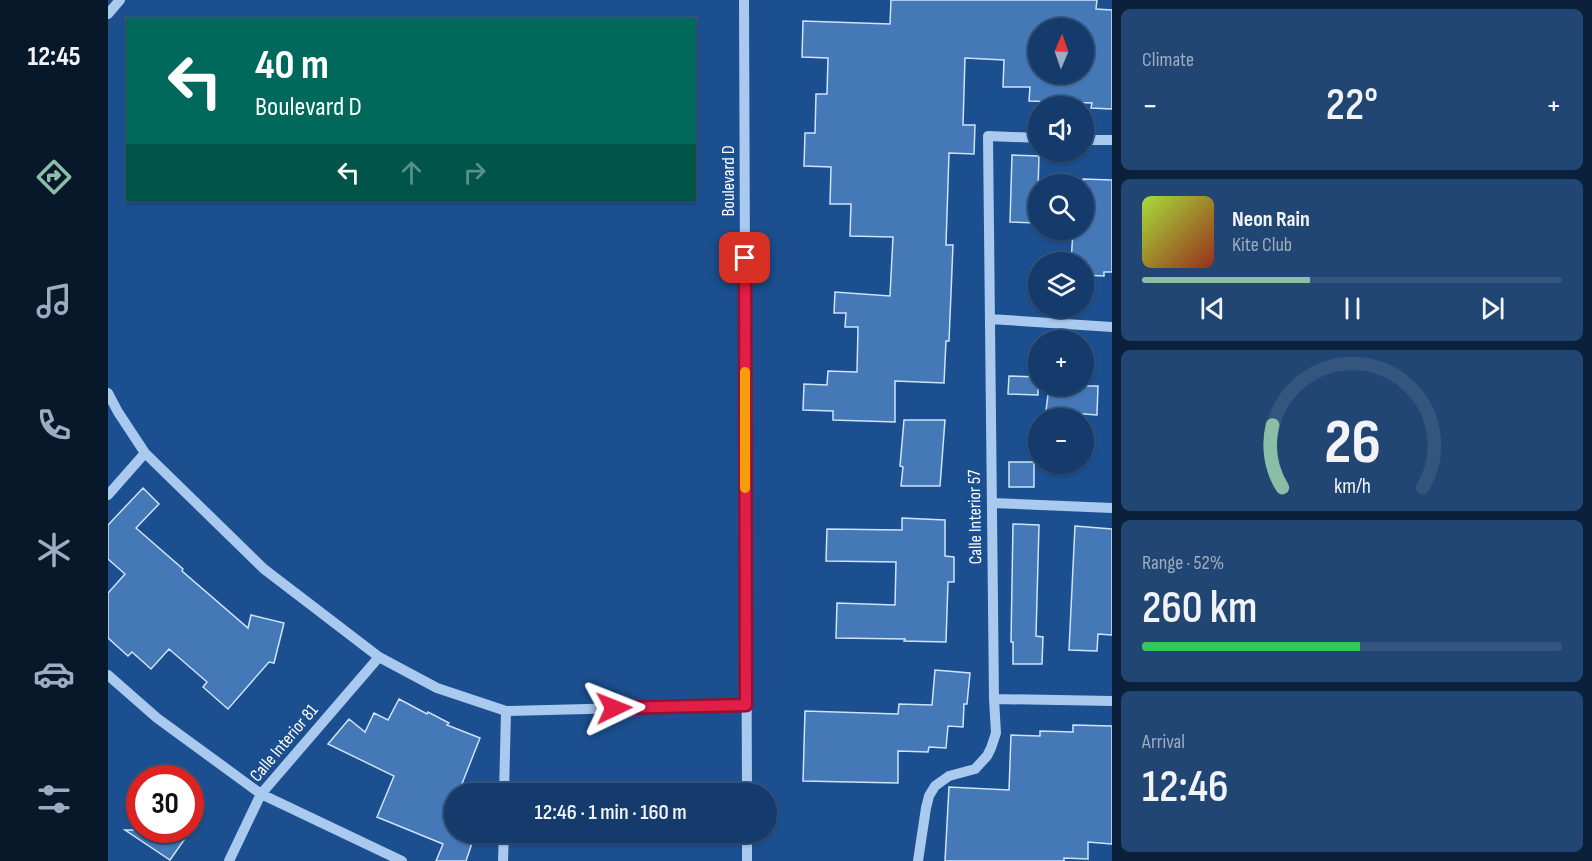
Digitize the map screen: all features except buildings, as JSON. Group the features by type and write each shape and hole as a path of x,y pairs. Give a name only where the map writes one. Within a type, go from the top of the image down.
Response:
{"street":[{"path":"108,14 120,0"},
{"name":"Boulevard D","path":"744,0 747,783"},
{"name":"Calle Interior 57","path":"918,861 926,808 935,786 949,776 975,769 987,756 996,733 987,136 1028,138"},
{"path":"1094,140 1112,140"},
{"path":"990,319 1112,327"},
{"path":"108,393 117,412 145,453 264,569 379,657 437,688 506,711 746,705"},
{"path":"108,495 145,453"},
{"path":"992,503 1112,508"},
{"name":"Calle Interior 81","path":"229,861 261,794 379,657"},
{"path":"108,675 157,718 261,794 402,861"},
{"path":"994,699 1112,701"},
{"path":"504,783 506,711"},
{"path":"503,861 504,843"},
{"path":"747,843 747,861"}],"slow traffic":[{"path":"745,372 745,488"}],"route":[{"path":"614,708 746,705 745,258"}]}
